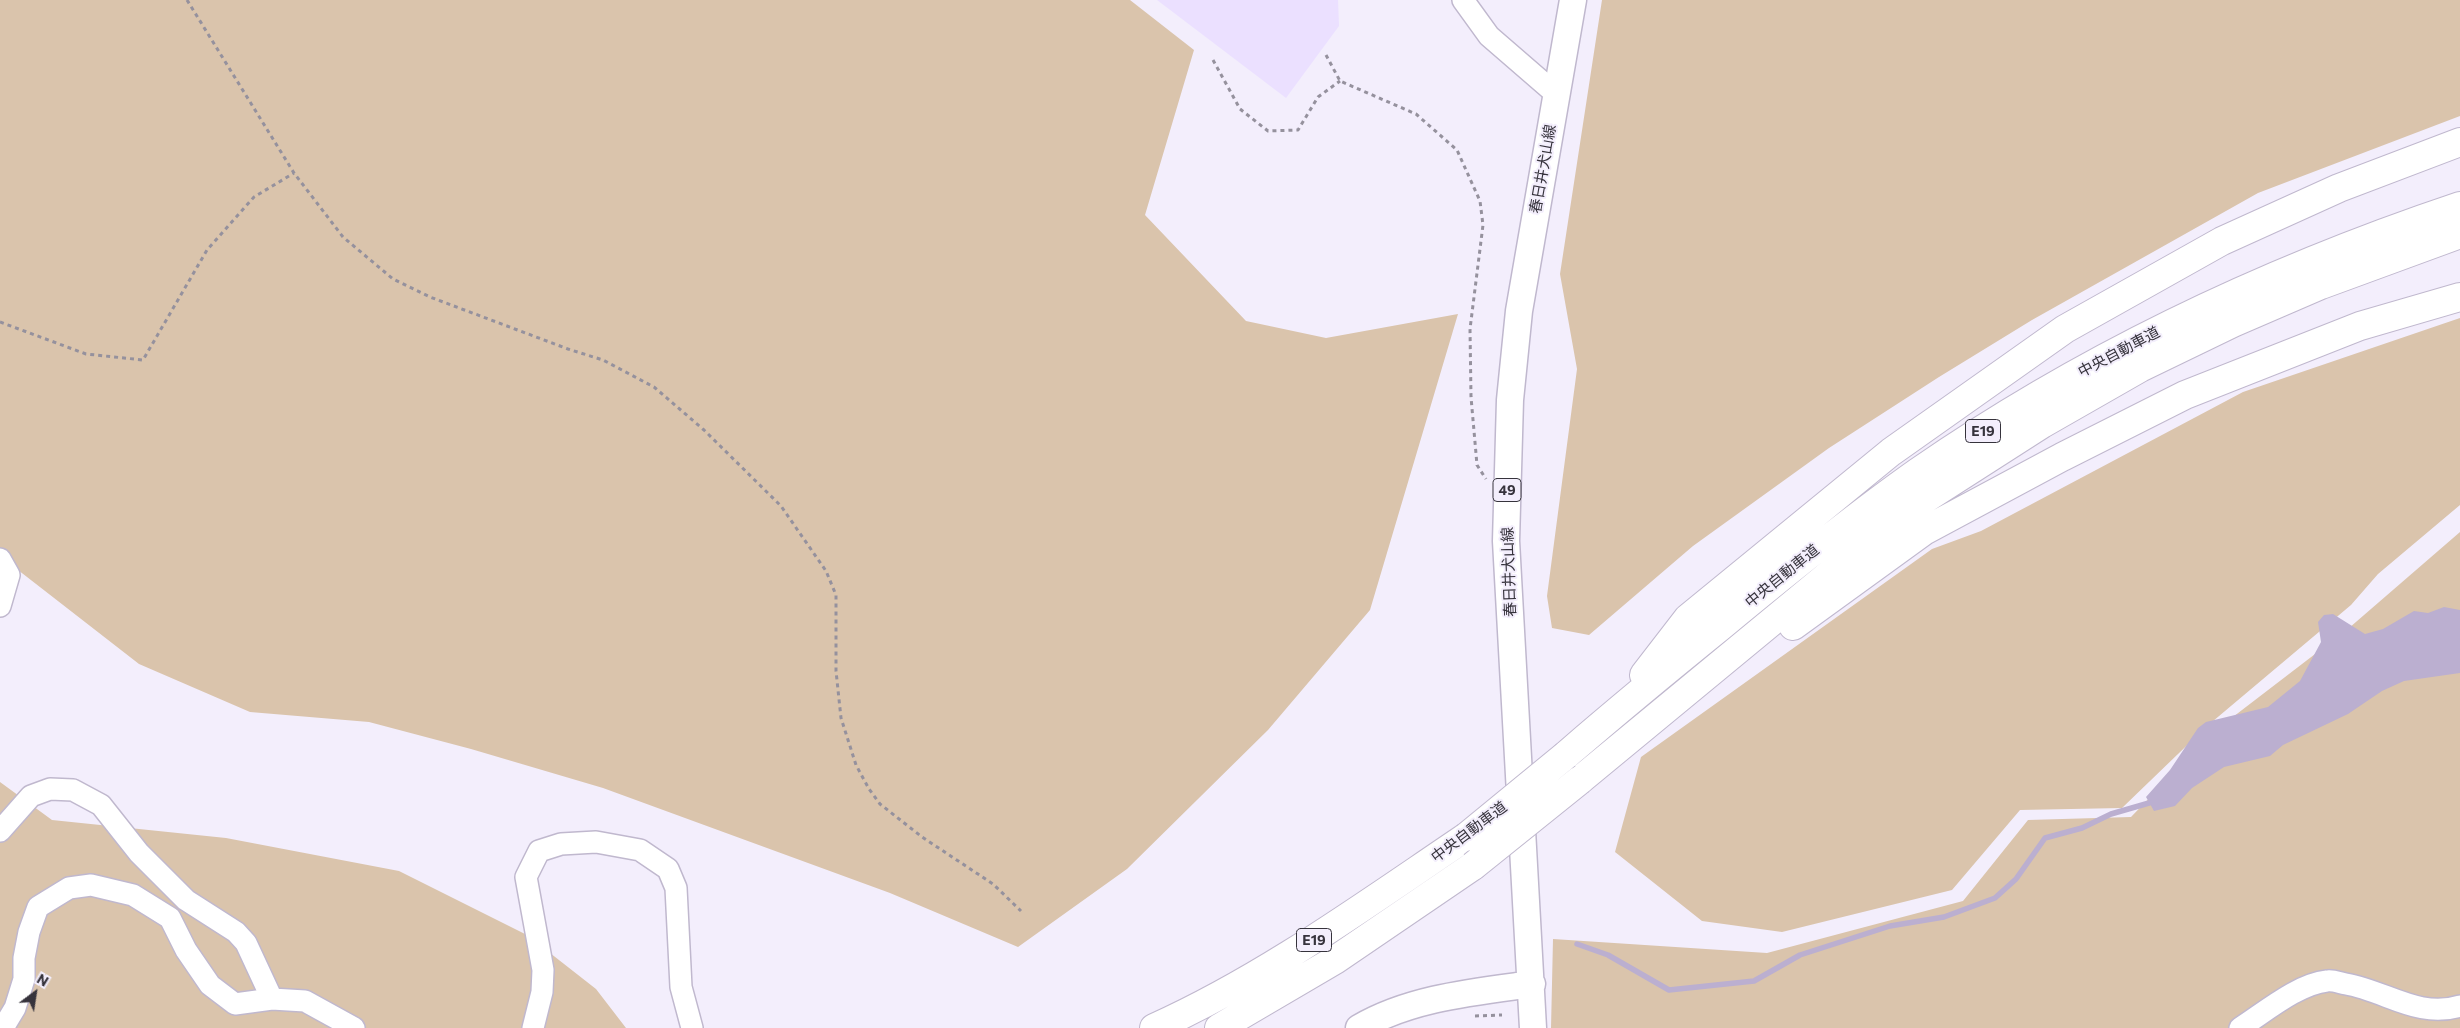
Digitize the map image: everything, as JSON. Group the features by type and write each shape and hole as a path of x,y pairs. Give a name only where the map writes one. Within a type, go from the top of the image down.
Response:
{"highway":[{"path":"1612,716 1688,618 1891,452 2065,329 2222,242 2338,188 2460,142"},
{"name":"中央自動車道","path":"1154,1028 1187,1013 1310,942 1466,837 1845,526 1918,472 2007,415 2111,355 2211,304 2366,238 2460,206"},
{"name":"中央自動車道","path":"1219,1028 1335,960 1473,866 1838,567 1925,499 2042,424 2140,368 2233,323 2321,285 2460,234"},
{"path":"1585,776 1612,776 1790,628 1933,527 2062,456 2185,395 2360,326 2460,297"}],"main road":[{"name":"春日井犬山線","path":"1534,1028 1506,541 1510,400 1519,311 1574,0"},
{"path":"1359,1028 1377,1018 1449,996 1532,984"}],"street":[{"path":"1463,0 1489,36 1556,94"},
{"path":"0,559 9,574 0,606"},
{"path":"0,831 31,796 50,789 73,790 101,805 139,853 186,900 236,932 246,943 272,1000"},
{"path":"533,1028 542,992 543,970 526,877 539,851 560,844 596,842 640,850 668,869 676,888 682,987 692,1028"},
{"path":"3,1028 15,1008 24,979 24,958 29,932 38,907 68,888 91,885 133,895 170,918 186,950 210,986 235,1004 272,1000 305,1001 354,1028"},
{"path":"2240,1028 2307,986 2328,980 2366,987 2419,1009 2450,1009 2460,1006"}],"path":[{"path":"186,0 294,173 344,237 393,279 430,297 568,349 603,360 654,387 704,430 781,506 826,570 836,595 836,672 841,718 856,765 869,789 880,804 922,837 994,884 1021,911"},
{"path":"1326,55 1340,81 1416,114 1457,150 1480,201 1483,225 1470,329 1471,396 1477,466 1487,482 1507,482"},
{"path":"1213,60 1240,109 1268,131 1298,130 1318,97 1340,81"},
{"path":"0,322 86,354 143,360 207,250 254,197 294,173"}],"shaded area":[{"path":"0,0 1130,0 1194,50 1145,215 1246,321 1326,338 1458,314 1370,610 1268,730 1127,869 1018,947 890,893 603,788 471,749 369,722 250,712 139,664 0,556"},
{"path":"1157,0 1338,0 1339,26 1286,98"},
{"path":"1602,0 2460,0 2460,116 2258,193 2032,320 1829,448 1693,546 1589,635 1552,628 1547,596 1577,369 1560,274"},
{"path":"2460,318 2460,505 2378,574 2351,605 2206,727 2122,808 2020,810 1952,890 1782,932 1702,921 1615,852 1641,757 1932,549 1981,531 2243,392"},
{"path":"2460,532 2460,1028 1551,1028 1553,939 1767,953 1963,901 2028,820 2131,817 2212,733 2349,628"},
{"path":"2444,607 2460,610 2460,673 2404,681 2382,691 2348,714 2283,745 2270,756 2224,767 2192,788 2175,806 2154,811 2146,797 2170,770 2198,728 2206,722 2268,707 2300,681 2321,642 2318,622 2324,615 2333,614 2365,634 2383,629 2414,611 2428,613"},
{"path":"0,782 52,820 226,838 399,871 527,935 596,989 626,1028 0,1028"}],"waterway":[{"path":"1577,944 1608,955 1669,990 1754,981 1800,955 1890,926 1944,917 1995,898 2016,879 2045,838 2082,828 2111,814 2149,803"}]}
